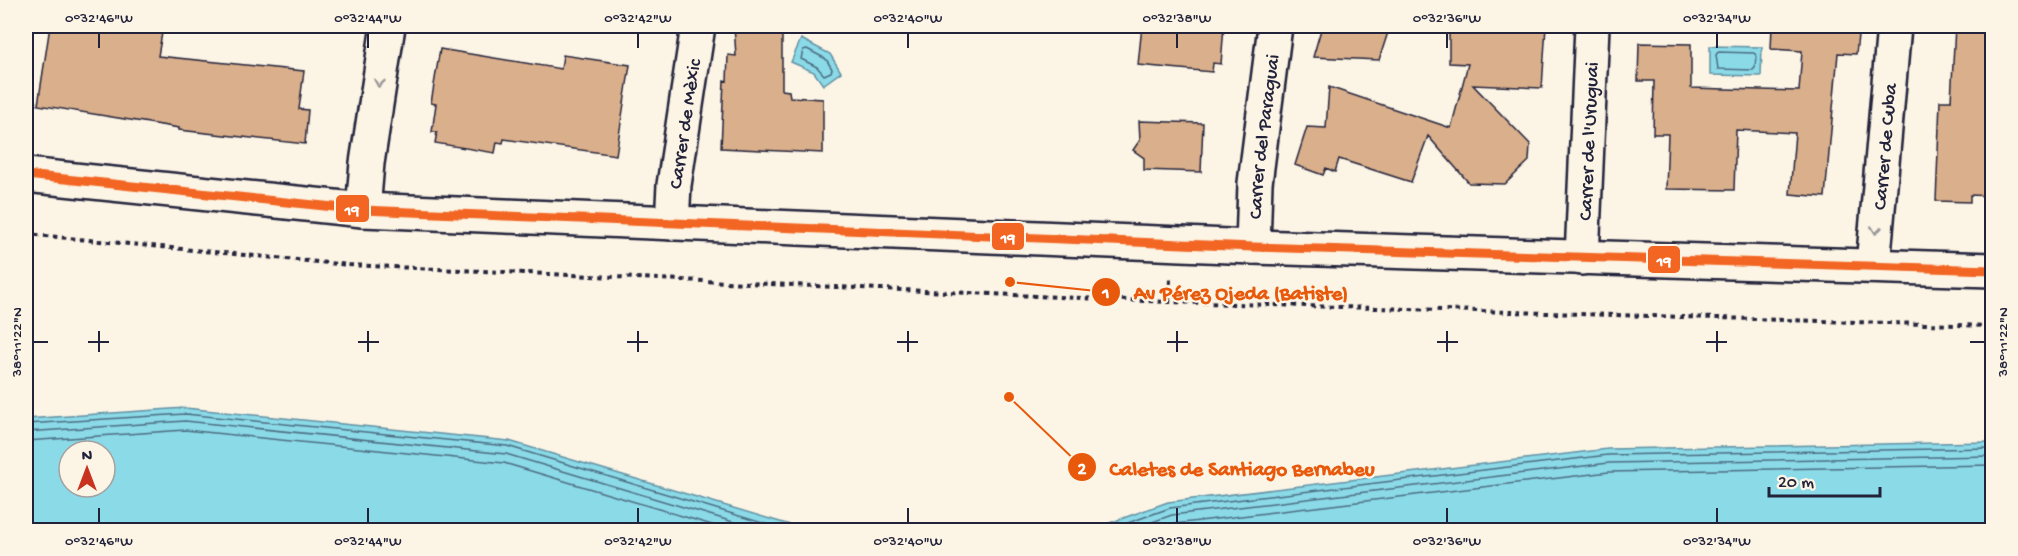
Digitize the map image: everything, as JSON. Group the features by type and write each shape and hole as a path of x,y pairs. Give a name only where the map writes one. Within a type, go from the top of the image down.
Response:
{"street":[{"path":"363,210 367,163 388,26"},
{"name":"Carrer de Mèxic","path":"672,223 674,185 698,26"},
{"name":"Carrer del Paraguai","path":"1253,247 1256,183 1275,26"},
{"name":"Carrer de l'Uruguai","path":"1582,258 1592,26"},
{"name":"Carrer de Cuba","path":"1873,266 1894,26"},
{"path":"26,175 363,210 1253,247 1992,270"}],"path":[{"path":"26,234 361,266 1169,302 1992,326"}],"water":[{"path":"801,39 830,54 841,72 823,85 814,72 791,62"},
{"path":"1710,46 1762,47 1761,76 1710,75"},
{"path":"185,408 509,441 807,530 26,530 26,419"},
{"path":"1992,442 1992,530 1090,530 1168,502 1608,449"}],"building":[{"path":"50,26 113,26 162,33 158,56 304,71 299,109 308,110 305,144 179,130 179,128 38,105"},
{"path":"734,26 782,26 782,90 789,91 790,97 823,99 823,153 721,148 724,80 727,81 728,55 736,56"},
{"path":"1142,26 1224,26 1221,64 1213,63 1212,72 1138,65"},
{"path":"1322,26 1390,26 1379,60 1313,57"},
{"path":"1449,26 1546,26 1542,88 1473,85 1530,144 1529,161 1505,184 1469,183 1428,136 1411,182 1339,159 1335,172 1326,168 1323,175 1295,165 1307,127 1326,128 1329,87 1451,128 1468,64 1449,63"},
{"path":"1772,26 1859,26 1856,54 1838,53 1825,197 1790,194 1795,133 1736,130 1734,190 1666,189 1668,134 1653,134 1654,81 1638,81 1639,43 1691,44 1691,88 1799,91 1802,51 1771,49"},
{"path":"1955,26 1992,26 1992,57 1989,57 1989,115 1992,115 1992,196 1970,195 1970,202 1936,201 1940,101 1951,101"},
{"path":"440,49 561,69 563,55 630,65 616,155 504,139 503,143 497,142 495,153 435,143 437,132 432,132 436,104 431,103"},
{"path":"1139,121 1203,123 1201,172 1144,170 1144,158 1133,150 1140,140"}],"transit line":[{"name":"19","path":"26,175 363,210 1253,247 1992,270"}],"place":[{"name":"Av Pérez Ojeda (Batiste)","path":"1010,282"},
{"name":"Caletes de Santiago Bernabeu","path":"1009,397"}]}
